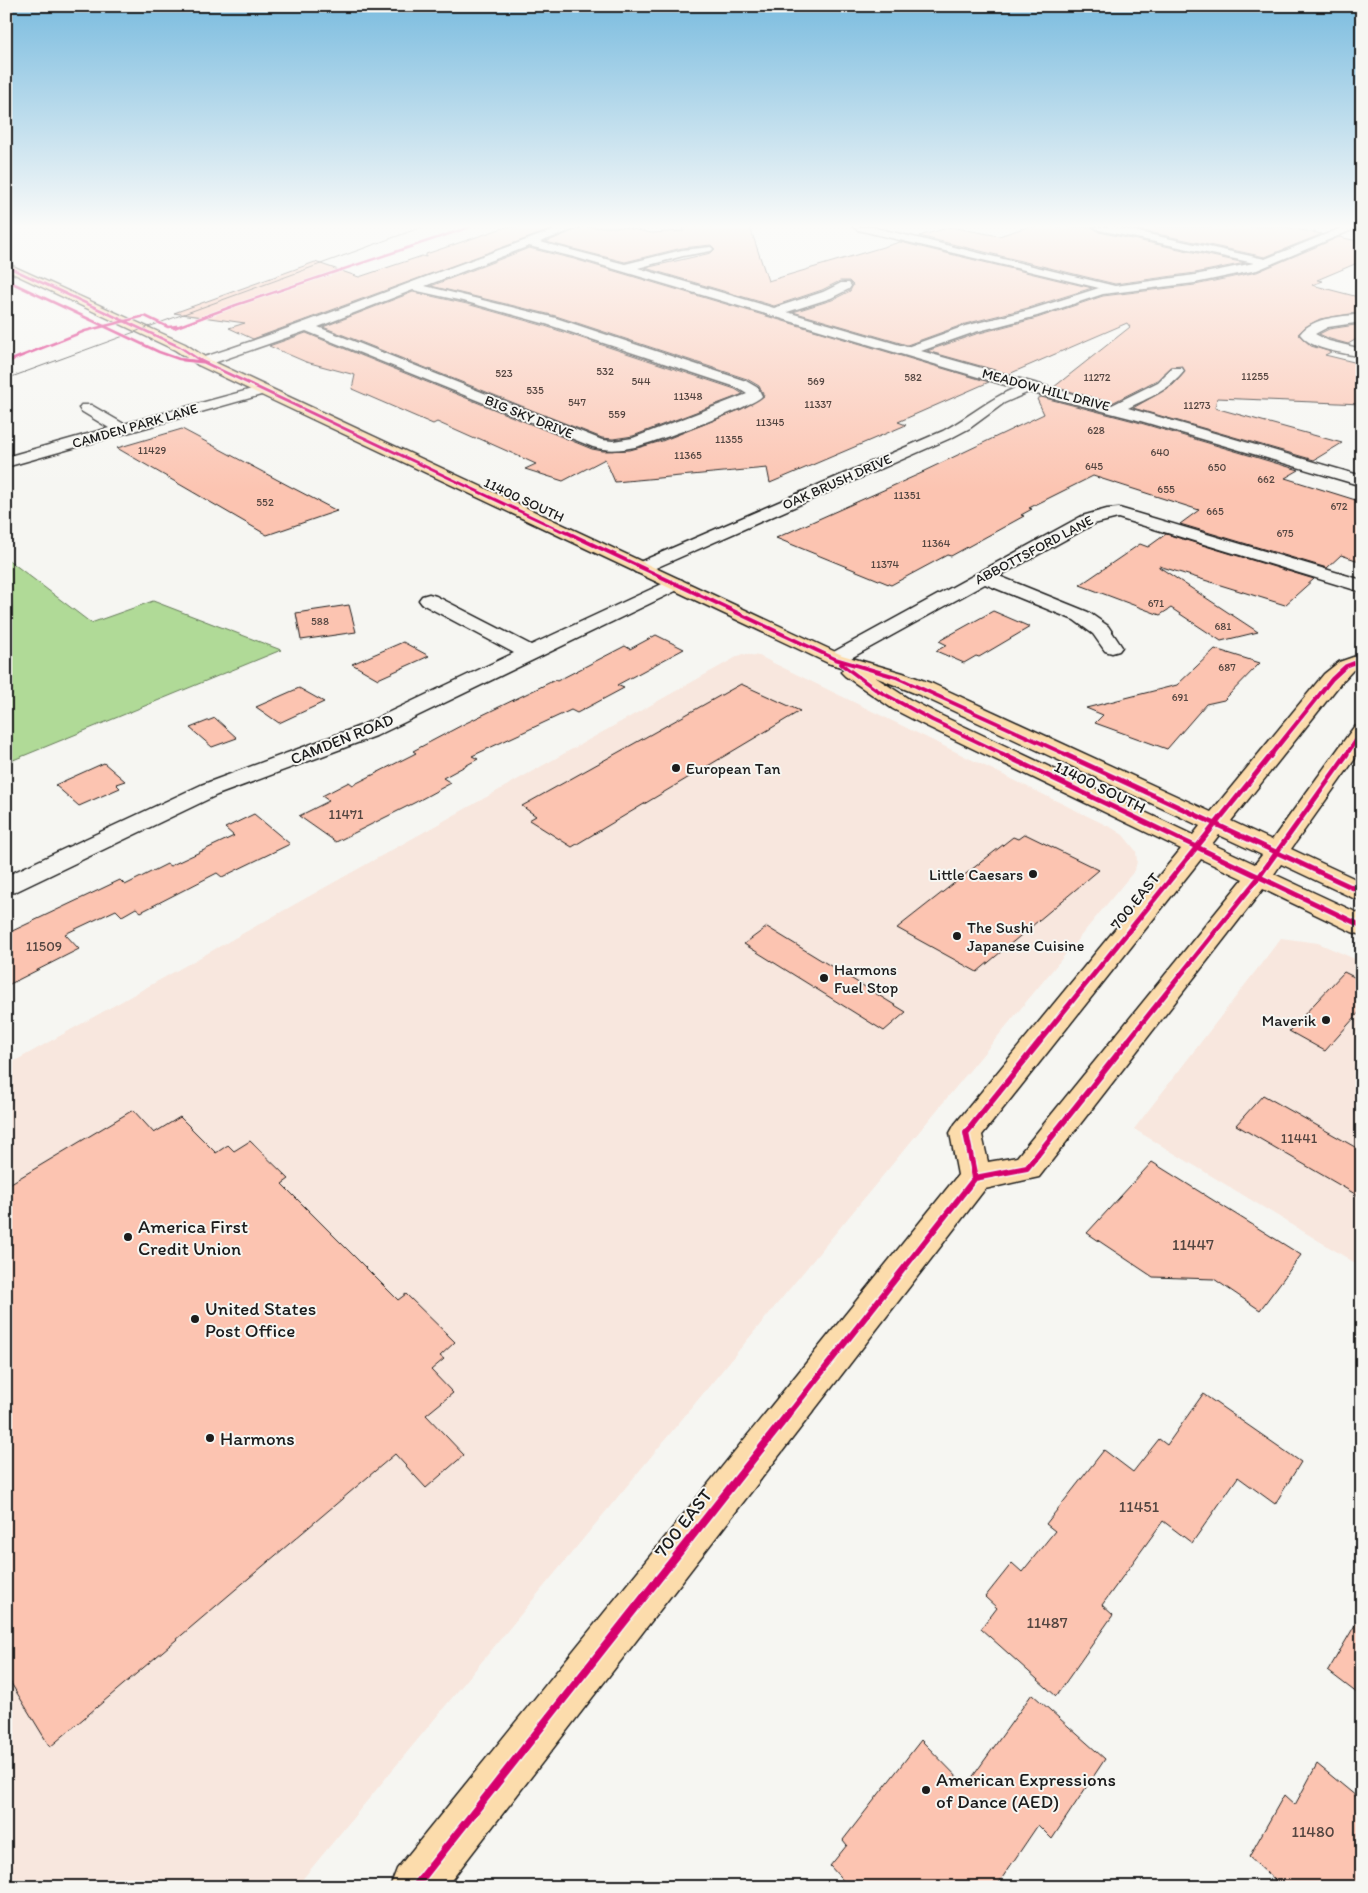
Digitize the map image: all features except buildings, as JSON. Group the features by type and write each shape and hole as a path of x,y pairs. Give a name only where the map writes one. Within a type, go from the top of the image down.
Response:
{"main road":[{"name":"11400 SOUTH","path":"81,315 159,352 180,359 203,362"},
{"name":"11400 SOUTH","path":"113,315 180,346 203,362 835,659 896,677 925,689 1362,892"},
{"name":"11400 SOUTH","path":"835,659 875,689 916,712 1362,926"},
{"name":"700 EAST","path":"415,1887 975,1178 966,1132 1195,846 1338,672 1362,660"},
{"path":"975,1178 1027,1168 1259,877 1362,732"}],"street":[{"path":"203,362 336,315"},
{"name":"BIG SKY DRIVE","path":"307,327 599,444 613,446 636,442 755,396 753,391 741,384 528,315"},
{"name":"MEADOW HILL DRIVE","path":"785,315 1028,387 1115,409 1362,481"},
{"path":"908,352 970,329 1027,315"},
{"path":"1362,318 1316,328 1307,332 1310,338 1321,343 1362,353"},
{"path":"1115,409 1163,385 1177,372"},
{"name":"OAK BRUSH DRIVE","path":"642,568 948,434 965,425 999,400 1028,387"},
{"name":"CAMDEN PARK LANE","path":"6,462 264,390"},
{"path":"86,408 123,430"},
{"path":"1343,476 1362,464"},
{"name":"ABBOTTSFORD LANE","path":"835,659 1088,520 1107,514 1119,513 1362,586"},
{"path":"984,577 1081,616 1101,630 1112,647"},
{"name":"CAMDEN ROAD","path":"6,886 210,790 344,741 674,584"},
{"path":"429,600 530,653"}],"shaded area":[{"path":"742,654 759,656 1112,828 1123,835 1136,851 1137,861 1135,870 296,1887 6,1887 6,1066"},
{"path":"1281,938 1318,943 1362,962 1362,1267 1134,1129"}],"green space":[{"path":"6,558 91,623 153,601 281,650 6,763"}],"tram line":[{"path":"6,379 180,315"}],"cycle path":[{"path":"81,315 159,352 179,359 203,362"},
{"path":"112,315 180,347 203,362 835,659 896,677 925,689 1362,892"},
{"path":"174,328 208,315"},
{"path":"6,362 85,331 145,316 168,327 177,326 172,327"},
{"path":"975,1178 966,1133 1332,679 1346,666 1362,660"},
{"path":"841,664 875,689 932,720 1362,926"},
{"path":"415,1887 975,1178 1027,1168 1259,877 1362,732"}],"place":[{"name":"European Tan","path":"676,768"},
{"name":"Little Caesars","path":"1033,874"},
{"name":"The Sushi Japanese Cuisine","path":"957,936"},
{"name":"Harmons Fuel Stop","path":"824,978"},
{"name":"Maverik","path":"1326,1020"},
{"name":"America First Credit Union","path":"128,1237"},
{"name":"United States Post Office","path":"195,1319"},
{"name":"Harmons","path":"210,1438"},
{"name":"American Expressions of Dance (AED)","path":"926,1790"}]}
